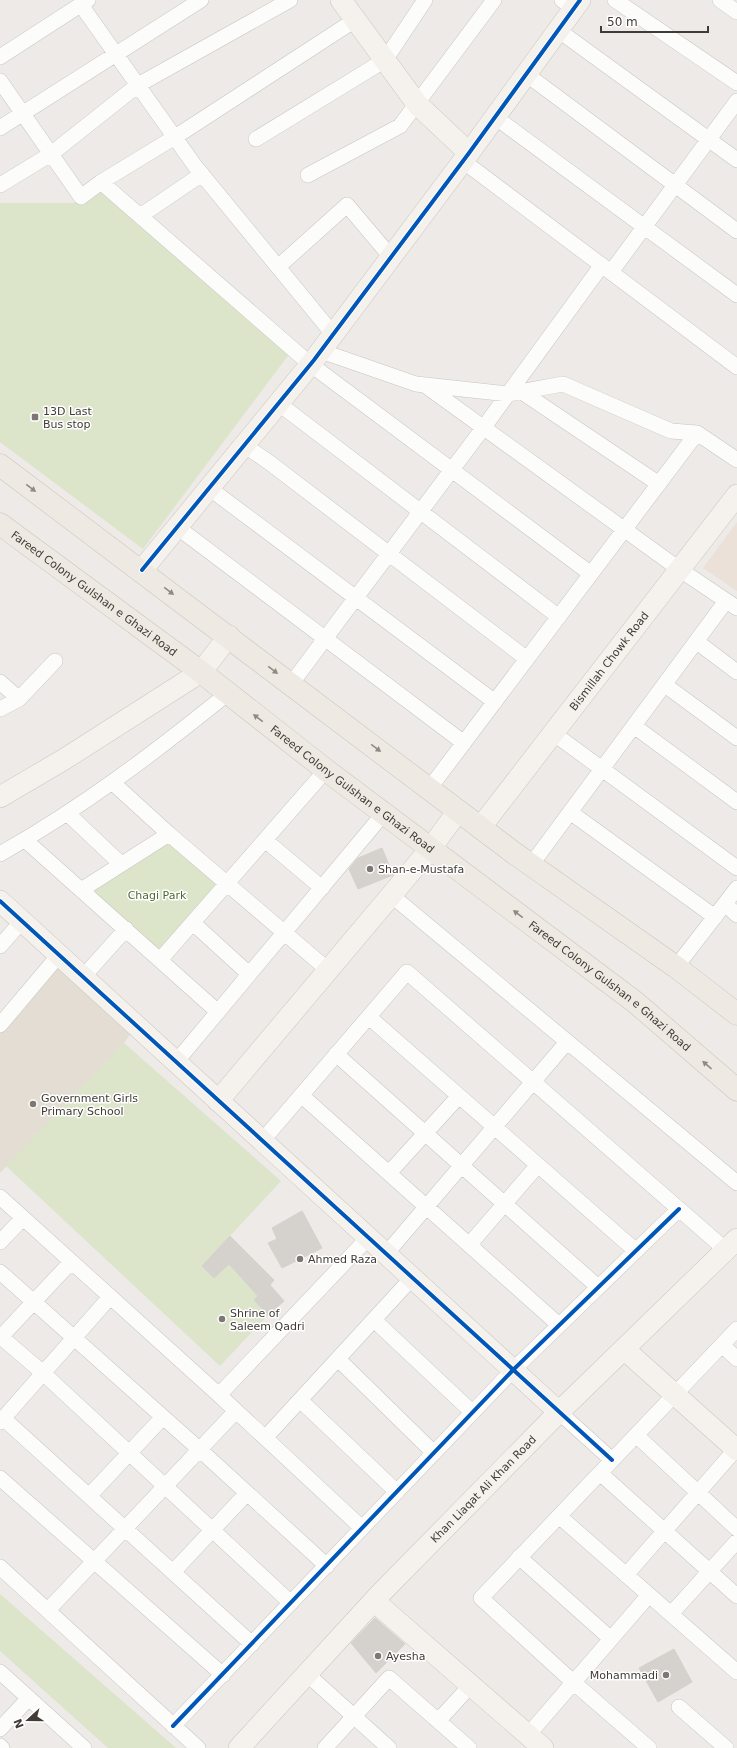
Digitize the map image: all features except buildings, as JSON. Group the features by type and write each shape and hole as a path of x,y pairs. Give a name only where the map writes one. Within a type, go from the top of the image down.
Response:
{"main road":[{"path":"0,465 142,570 480,828 676,967 737,1014"},
{"name":"Fareed Colony Gulshan e Ghazi Road","path":"0,524 201,672 227,694 326,770 635,1002 737,1090"}],"street":[{"path":"0,128 202,0"},
{"path":"0,185 51,154 138,85 290,0"},
{"path":"342,0 417,104 466,157 606,269 737,367"},
{"path":"256,139 385,60 425,0"},
{"path":"308,175 400,126 494,0"},
{"path":"616,0 737,83"},
{"path":"720,0 737,12"},
{"path":"0,57 84,2 116,54 202,174 333,334"},
{"path":"142,570 316,357 466,157 558,30 572,3"},
{"path":"0,81 81,197 101,182 175,137 356,20"},
{"path":"558,30 737,160"},
{"path":"526,74 737,230"},
{"path":"291,684 484,427 515,393 606,269 644,227 737,101"},
{"path":"495,117 737,295"},
{"path":"140,216 202,174"},
{"path":"101,182 140,216 316,357 452,470 591,574"},
{"path":"278,267 347,205 391,257"},
{"path":"316,357 416,384 425,385 515,393 563,384 670,430 697,433 737,460"},
{"path":"425,385 679,569 732,605 696,642 531,865"},
{"path":"515,393 659,484"},
{"path":"278,403 559,617"},
{"path":"429,789 697,433"},
{"path":"244,445 270,463 527,659"},
{"path":"209,488 495,702"},
{"name":"Bismillah Chowk Road","path":"480,828 737,495"},
{"path":"177,527 464,743"},
{"path":"0,797 63,760 201,672 229,636"},
{"path":"696,642 737,672"},
{"path":"0,710 19,698 55,661"},
{"path":"0,682 19,698"},
{"path":"665,685 737,738"},
{"path":"0,854 67,814 113,783 168,742 227,694"},
{"path":"634,726 737,802"},
{"path":"553,733 737,868"},
{"path":"160,960 326,770"},
{"path":"113,783 169,834 328,970"},
{"path":"218,1101 431,848 458,811"},
{"path":"570,812 715,917"},
{"path":"176,1062 384,813"},
{"path":"67,814 121,864"},
{"path":"81,890 169,834"},
{"path":"25,840 218,1012"},
{"path":"265,840 322,888"},
{"path":"676,967 737,888"},
{"path":"391,895 737,1183"},
{"path":"0,901 612,1460"},
{"path":"725,904 737,915"},
{"path":"0,946 22,921"},
{"path":"193,923 249,974"},
{"path":"83,977 126,930"},
{"path":"0,1025 60,955"},
{"path":"262,1141 407,972 679,1210 731,1244"},
{"path":"369,1017 636,1251"},
{"path":"386,1254 567,1042"},
{"path":"336,1054 598,1287"},
{"path":"301,1096 559,1325"},
{"path":"389,1174 459,1096"},
{"path":"469,1245 538,1165"},
{"path":"0,1197 219,1395 362,1528"},
{"path":"173,1726 513,1370 679,1210"},
{"path":"0,1242 23,1218"},
{"path":"219,1395 368,1238"},
{"name":"Khan Liaqat Ali Khan Road","path":"239,1748 374,1601 558,1412 731,1244"},
{"path":"72,1262 0,1337 43,1373 291,1603"},
{"path":"0,1272 327,1566"},
{"path":"265,1438 412,1278"},
{"path":"110,1297 2,1420 125,1528 252,1644"},
{"path":"374,1320 472,1412"},
{"path":"648,1748 481,1598 737,1329"},
{"path":"722,1345 737,1359"},
{"path":"624,1349 737,1450 626,1575"},
{"path":"338,1359 434,1452"},
{"path":"300,1400 397,1492"},
{"path":"48,1610 236,1411"},
{"path":"89,1496 163,1417"},
{"path":"636,1435 737,1529"},
{"path":"600,1473 737,1596"},
{"path":"0,1478 223,1675"},
{"path":"173,1572 247,1493"},
{"path":"559,1516 737,1672"},
{"path":"670,1614 737,1541"},
{"path":"519,1558 611,1639"},
{"path":"0,1567 198,1748"},
{"path":"374,1601 535,1741 573,1682 649,1595"},
{"path":"0,1672 84,1748"},
{"path":"307,1674 389,1748"},
{"path":"325,1748 389,1678 469,1748"},
{"path":"438,1721 471,1685"},
{"path":"0,1729 29,1698"},
{"path":"679,1707 726,1748"}],"shaded area":[{"path":"737,522 737,591 703,568"},
{"name":"Government Girls Primary School","path":"59,955 136,1026 124,1043 0,1173 0,1025"}],"green space":[{"path":"101,182 293,349 143,549 0,442 0,203 74,203"},
{"name":"Chagi Park","path":"169,834 227,883 160,960 81,890"},
{"path":"124,1043 281,1181 202,1266 214,1278 229,1264 258,1296 255,1300 268,1315 220,1366 6,1166"},
{"path":"0,1594 176,1748 108,1748 0,1651"}],"cycle path":[{"path":"142,570 314,360 469,153 580,0"},
{"path":"0,901 612,1460"},
{"path":"173,1726 513,1370 679,1209"}],"place":[{"name":"13D Last Bus stop","path":"35,417"},
{"name":"Shan-e-Mustafa","path":"370,869"},
{"name":"Government Girls Primary School","path":"33,1104"},
{"name":"Ahmed Raza","path":"300,1259"},
{"name":"Shrine of Saleem Qadri","path":"222,1319"},
{"name":"Ayesha","path":"378,1656"},
{"name":"Mohammadi","path":"666,1675"}]}
